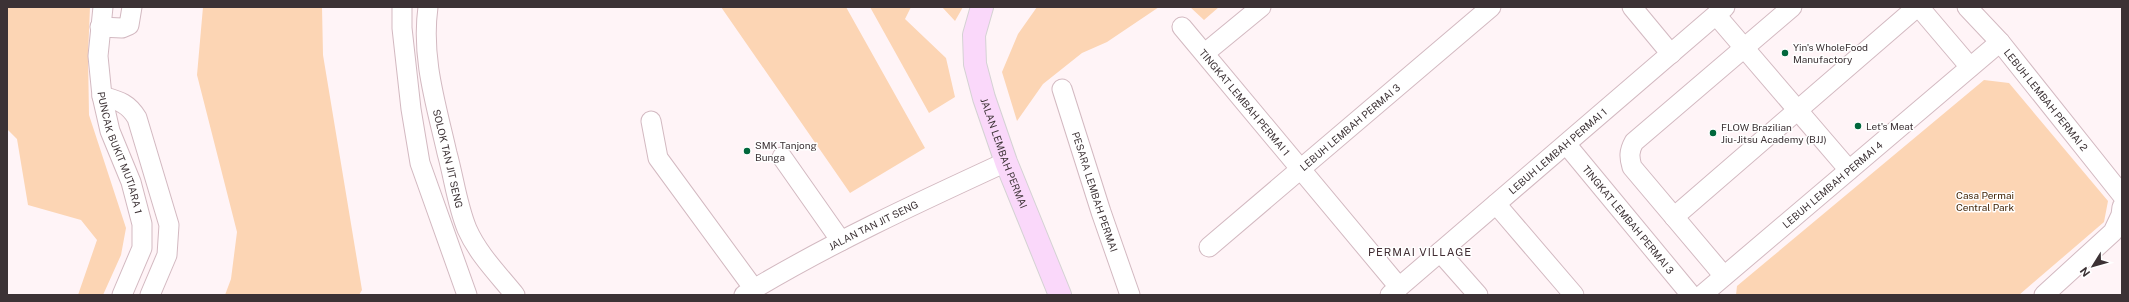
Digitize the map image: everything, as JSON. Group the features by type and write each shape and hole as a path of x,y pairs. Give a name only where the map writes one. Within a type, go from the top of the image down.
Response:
{"main road":[{"name":"JALAN LEMBAH PERMAI","path":"982,7 974,35 975,64 991,121 1006,162 1060,295"}],"street":[{"name":"PUNCAK BUKIT MUTIARA 1","path":"103,7 98,56 102,96 110,131 130,182 142,224 142,248 122,295"},
{"path":"100,27 122,28 129,25 132,7"},
{"path":"402,7 402,28 411,109 420,163 467,295"},
{"name":"SOLOK TAN JIT SENG","path":"428,7 426,26 427,65 459,206 467,229 477,247 511,294"},
{"path":"1206,54 1260,7"},
{"name":"LEBUH LEMBAH PERMAI 3","path":"1209,247 1491,7"},
{"path":"1632,7 1671,54"},
{"path":"1724,276 1632,167 1629,158 1630,149 1634,142 1792,7"},
{"path":"1674,216 1918,7 1970,67"},
{"name":"LEBUH LEMBAH PERMAI 2","path":"1967,7 2000,42 2122,195"},
{"path":"1720,11 1744,48 1849,170"},
{"name":"LEBUH LEMBAH PERMAI 1","path":"1395,291 1720,11"},
{"name":"TINGKAT LEMBAH PERMAI 1","path":"1182,27 1301,169 1395,291"},
{"name":"LEBUH LEMBAH PERMAI 4","path":"1702,295 2000,42"},
{"name":"PESARA LEMBAH PERMAI","path":"1062,89 1101,212 1130,295"},
{"path":"102,96 124,102 132,109 137,118 169,225 167,255 150,295"},
{"path":"651,121 658,158 749,292"},
{"name":"TINGKAT LEMBAH PERMAI 3","path":"1566,144 1691,295"},
{"path":"782,157 841,242"},
{"name":"JALAN TAN JIT SENG","path":"749,292 886,218 1006,162"},
{"path":"1496,204 1574,295"},
{"path":"2044,295 2113,232 2121,215 2122,206"},
{"path":"142,248 167,255"},
{"path":"1440,252 1478,295"}],"green space":[{"path":"7,7 90,7 88,56 89,115 126,228 121,255 103,295 78,295 97,240 81,220 28,205 17,139 7,129"},
{"path":"203,7 322,7 323,55 362,290 359,295 225,295 231,279 237,232 197,75"},
{"path":"721,7 846,7 925,148 850,193"},
{"path":"870,7 911,7 905,19 946,58 955,97 929,113"},
{"path":"942,7 963,7 955,21"},
{"path":"1037,7 1159,7 1107,42 1082,53 1043,84 1017,121 1002,72 1018,34"},
{"path":"1190,7 1219,7 1204,20"},
{"name":"Casa Permai Central Park","path":"1984,80 2009,83 2108,201 2104,222 2019,295 1736,295 1737,286"}],"place":[{"name":"Yin's WholeFood Manufactory","path":"1785,53"},
{"name":"Let's Meat","path":"1858,126"},
{"name":"FLOW Brazilian Jiu-Jitsu Academy (BJJ)","path":"1713,133"},
{"name":"SMK Tanjong Bunga","path":"747,151"}],"district":[{"name":"PERMAI VILLAGE","path":"1420,252"}]}
